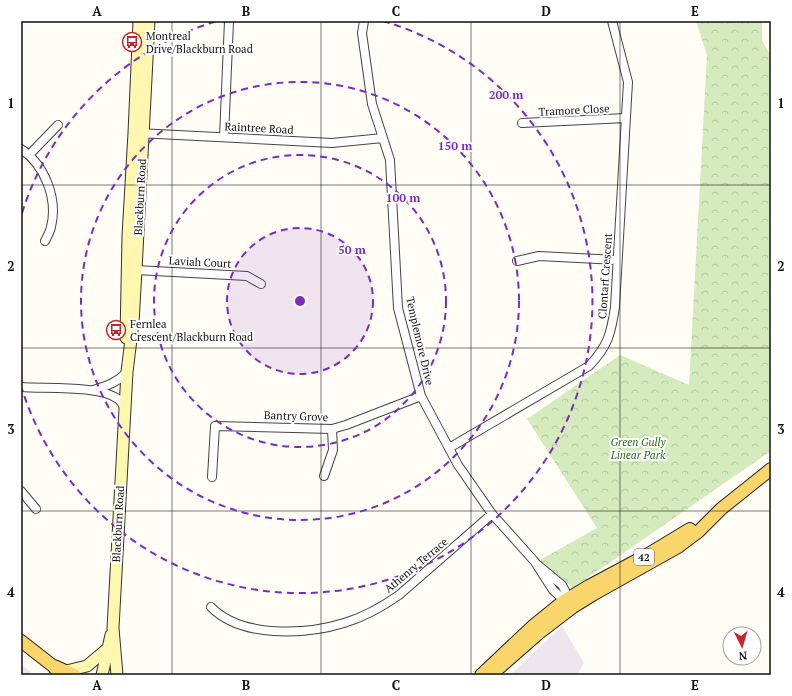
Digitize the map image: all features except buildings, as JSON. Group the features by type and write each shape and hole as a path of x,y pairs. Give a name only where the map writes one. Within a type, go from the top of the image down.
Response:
{"main road":[{"name":"Blackburn Road","path":"117,675 113,628 127,372 133,323 136,270 139,133 139,21"},
{"name":"Blackburn Road","path":"127,372 125,323 128,236 149,21"},
{"name":"42","path":"491,675 539,633 569,602 588,586 647,555 721,509 771,469"},
{"name":"42","path":"480,675 533,626 569,602"},
{"name":"Blackburn Road","path":"102,675 106,650 113,628"},
{"path":"21,641 63,672 87,666 106,650"}],"street":[{"path":"224,137 230,21"},
{"name":"Templemore Drive","path":"364,21 362,33 372,104 390,160 398,308 421,396 458,465 492,514 534,562 553,590 569,602"},
{"name":"Clontarf Crescent","path":"449,448 589,366 608,341 615,307 628,82 612,21"},
{"name":"Tramore Close","path":"522,123 626,118"},
{"path":"29,155 58,125"},
{"name":"Raintree Road","path":"139,133 332,143 383,138"},
{"path":"21,149 29,155 40,168 49,186 53,218 51,229 45,241"},
{"path":"517,261 539,256 617,260"},
{"name":"Laviah Court","path":"136,270 247,276 261,284"},
{"path":"92,390 110,385 127,372"},
{"path":"21,387 92,390 117,398 125,409"},
{"name":"Bantry Grove","path":"212,477 215,426 332,429 421,396"},
{"path":"324,476 333,450 332,429"},
{"path":"21,491 36,509"},
{"name":"Athenry Terrace","path":"211,607 218,614 228,620 242,625 263,629 302,631 345,623 372,612 399,595 492,514"}],"shaded area":[{"path":"562,626 584,663 577,675 510,675"},
{"path":"21,664 26,668 34,675 21,675"}],"green space":[{"name":"Green Gully Linear Park","path":"696,21 762,21 762,41 771,56 771,451 573,588 540,560 597,528 527,419 620,355 689,385 707,55"}],"place":[{"name":"Montreal Drive/Blackburn Road","path":"132,42"},
{"name":"Fernlea Crescent/Blackburn Road","path":"116,330"}]}
